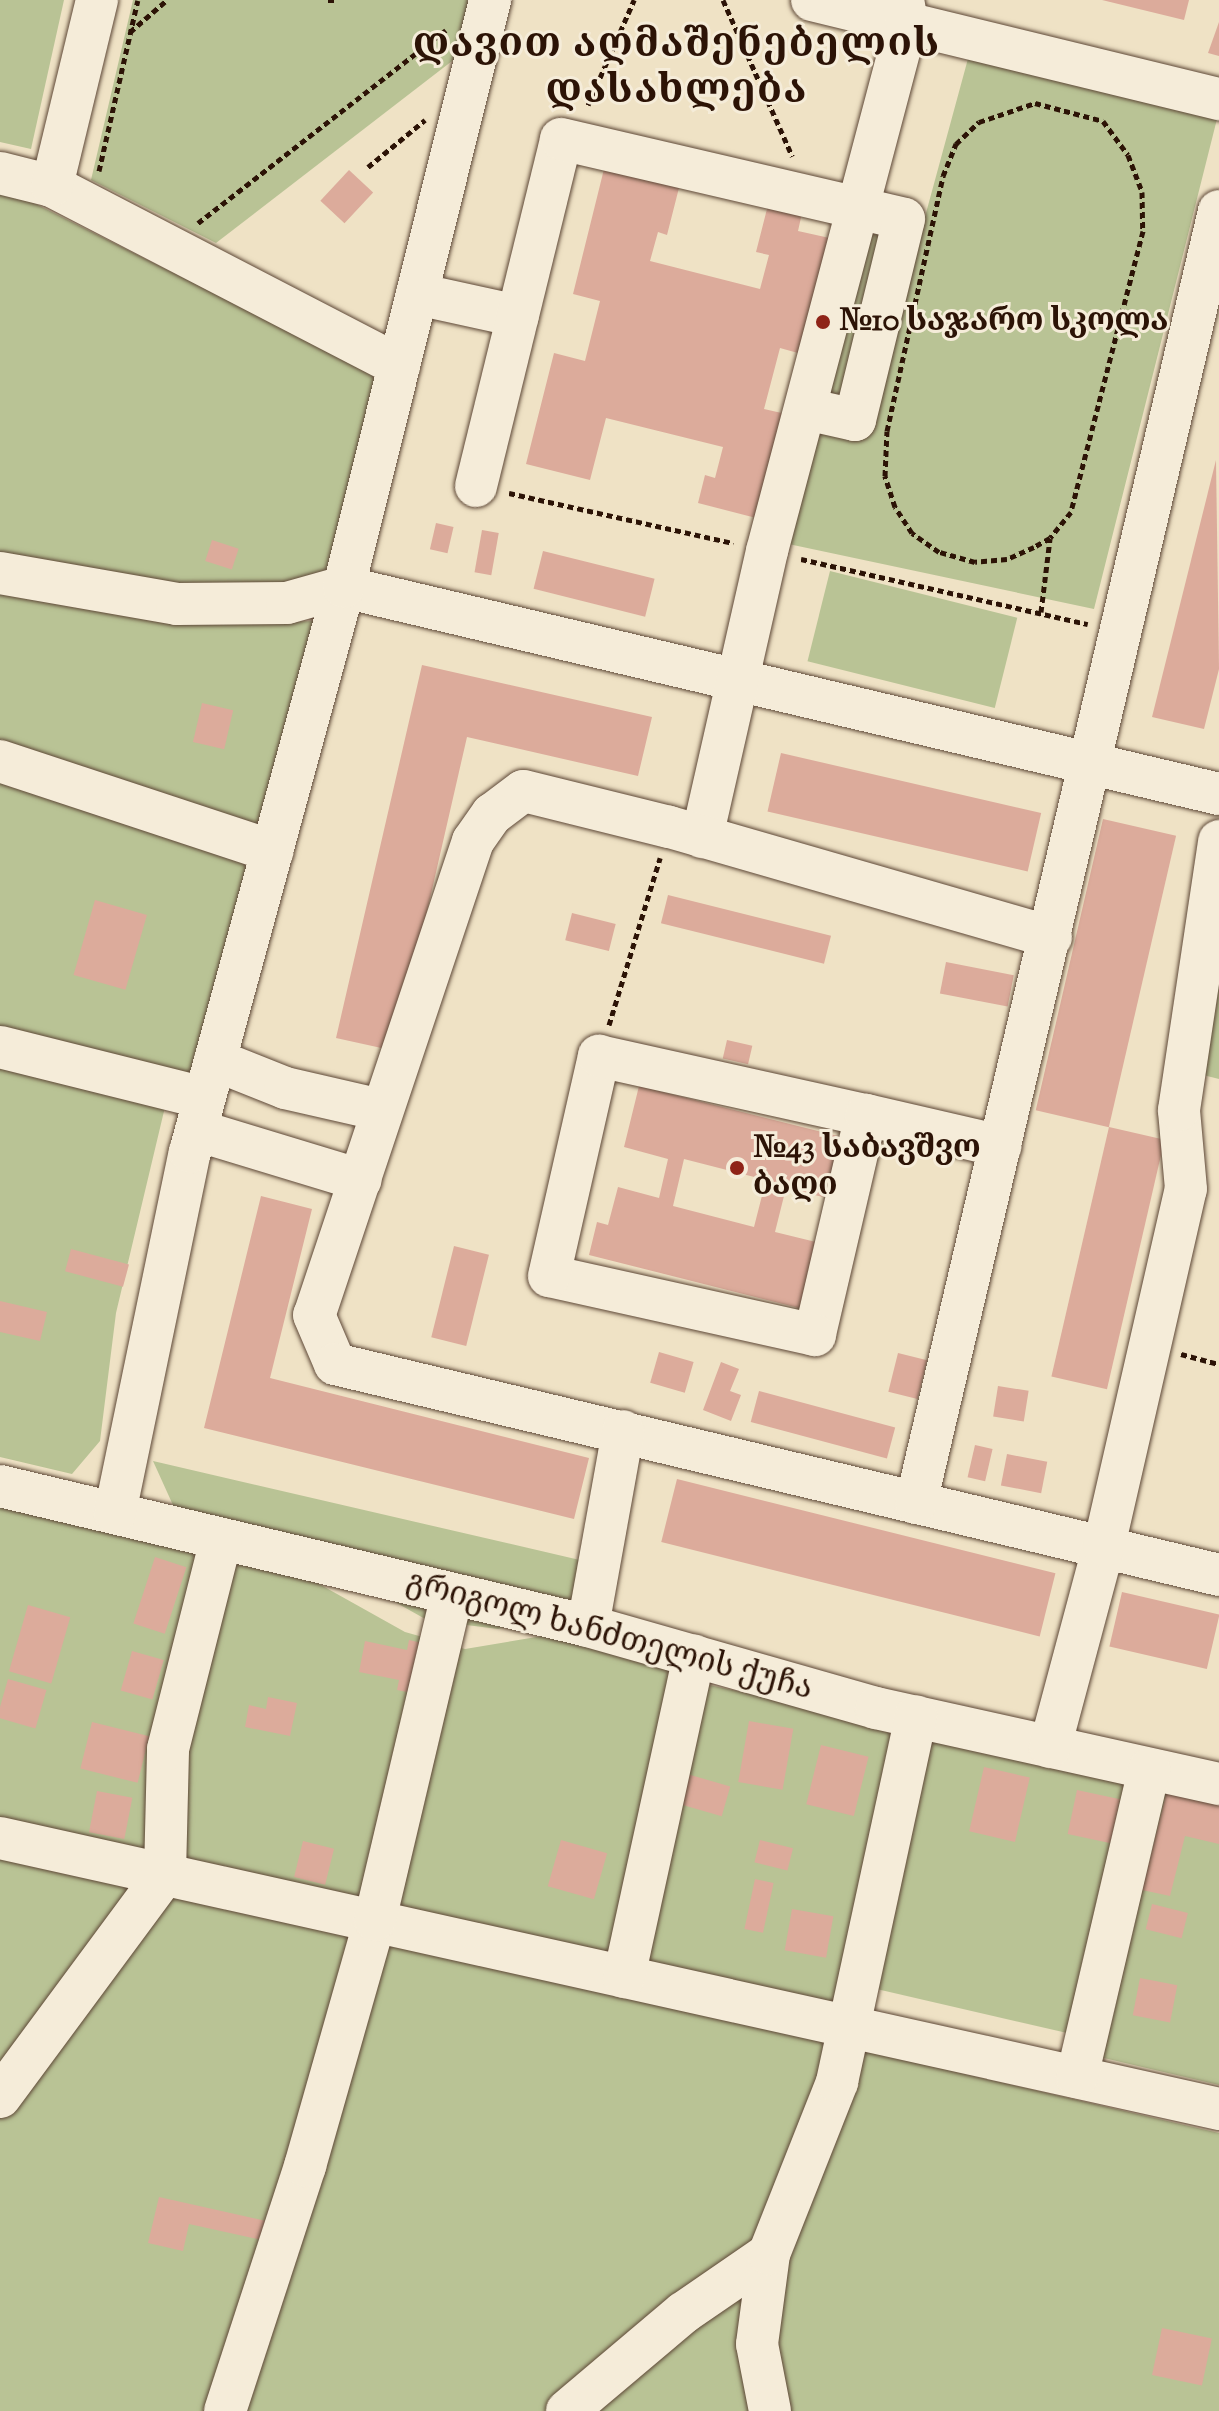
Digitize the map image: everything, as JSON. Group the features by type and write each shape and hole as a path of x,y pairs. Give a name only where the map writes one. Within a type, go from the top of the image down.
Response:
{"street":[{"path":"52,186 97,0"},
{"path":"812,0 905,11 1219,99"},
{"path":"115,1513 205,1096 344,587 417,294 474,11"},
{"path":"855,210 905,11"},
{"path":"476,486 561,139 904,219 855,420 806,409 737,680 685,832"},
{"path":"0,173 52,186 399,366"},
{"path":"916,1503 1219,211"},
{"path":"417,294 518,316"},
{"path":"0,573 177,604 287,603 344,587 1219,794"},
{"path":"0,761 272,851"},
{"path":"1051,937 685,832 523,791 492,814 473,841 314,1315 335,1364 1219,1575"},
{"path":"1050,1747 1202,1193 1179,1110 1219,841"},
{"path":"0,1047 205,1096 361,1180"},
{"path":"866,1115 815,1335 549,1276 599,1056 866,1115 1000,1146"},
{"path":"205,1096 285,1088 381,1110"},
{"path":"588,1626 623,1431"},
{"name":"გრიგოლ ხანძთელის ქუჩა","path":"0,1486 588,1626 916,1716 1219,1784"},
{"path":"0,2097 165,1874 168,1749 221,1539"},
{"path":"225,2411 305,2166 375,1920 452,1595"},
{"path":"624,1977 694,1656"},
{"path":"770,2411 757,2344 769,2254 837,2082 916,1716"},
{"path":"1077,2077 1149,1769"},
{"path":"0,1838 848,2024 1219,2109"},
{"path":"567,2411 683,2313 769,2254"}],"path":[{"path":"112,182 98,175 138,0"},
{"path":"129,33 167,0"},
{"path":"588,105 634,0"},
{"path":"723,0 812,200"},
{"path":"208,234 194,226 474,11"},
{"path":"1041,612 1050,538 1071,512 1143,231 1142,192 1128,155 1103,121 1035,103 979,122 956,144 943,176 887,431 885,476 895,507 912,533 939,552 975,562 1007,559 1050,538"},
{"path":"368,167 438,110"},
{"path":"599,1056 685,832"}],"green space":[{"path":"0,0 64,0 31,149 0,142"},
{"path":"133,0 470,0 456,58 216,243 91,180"},
{"path":"969,55 1218,115 1094,609 779,542 816,419 867,430"},
{"path":"0,194 32,202 379,376 333,561 310,589 183,590 0,557"},
{"path":"854,229 895,239 852,410 811,400"},
{"path":"830,571 1017,618 995,708 808,661"},
{"path":"0,591 233,623 318,621 265,829 0,750"},
{"path":"0,775 255,862 192,1087 0,1040"},
{"path":"1219,951 1219,1079 1183,1070"},
{"path":"0,1065 165,1107 116,1313 100,1441 72,1474 0,1457"},
{"path":"153,1461 584,1561 576,1606 498,1629 427,1620 299,1548 182,1525"},
{"path":"0,1502 278,1561 405,1632 465,1649 566,1632 671,1664 635,1968 0,1825"},
{"path":"695,1682 895,1724 833,2014 633,1972"},
{"path":"915,1729 1129,1778 1070,2034 856,1984"},
{"path":"1154,1783 1219,1797 1219,2085 1091,2055"},
{"path":"0,1850 1219,2133 1219,2411 0,2411"}],"building":[{"path":"1102,0 1189,0 1184,20"},
{"path":"1219,22 1219,56 1208,53"},
{"path":"606,161 681,180 667,235 658,232 650,261 760,289 769,255 756,252 768,205 802,213 798,231 834,239 805,355 780,348 764,409 786,414 760,519 698,503 705,475 715,478 723,447 606,418 590,480 526,464 554,353 585,361 600,301 573,294"},
{"path":"349,170 373,193 344,223 320,201"},
{"path":"1216,460 1219,669 1204,729 1152,717"},
{"path":"436,523 454,527 447,553 430,549"},
{"path":"482,530 499,533 491,575 475,572"},
{"path":"212,540 239,549 232,570 205,561"},
{"path":"543,551 655,579 645,617 534,589"},
{"path":"422,665 652,717 638,776 467,737 395,1051 336,1038"},
{"path":"202,703 233,710 224,749 193,742"},
{"path":"781,753 1041,813 1028,872 768,811"},
{"path":"1103,819 1176,836 1109,1127 1036,1110"},
{"path":"668,895 831,936 824,964 661,923"},
{"path":"95,900 147,915 125,990 74,975"},
{"path":"572,913 616,924 609,951 565,940"},
{"path":"946,962 1014,975 1008,1007 940,993"},
{"path":"727,1040 752,1046 748,1064 723,1059"},
{"path":"639,1086 842,1137 835,1200 786,1188 775,1232 824,1244 807,1310 589,1255 597,1222 608,1225 618,1187 659,1198 668,1159 624,1147","holes":["684,1159 766,1180 754,1227 673,1206"]},
{"path":"1109,1127 1165,1140 1107,1389 1051,1376"},
{"path":"261,1196 312,1209 270,1378 589,1458 574,1519 204,1428"},
{"path":"454,1246 489,1255 466,1346 431,1337"},
{"path":"71,1249 129,1265 123,1287 65,1271"},
{"path":"0,1301 47,1312 40,1341 0,1332"},
{"path":"659,1352 694,1362 685,1393 650,1383"},
{"path":"898,1353 927,1360 917,1399 888,1392"},
{"path":"721,1362 739,1369 730,1391 741,1395 731,1421 703,1410"},
{"path":"998,1386 1029,1391 1024,1421 993,1417"},
{"path":"759,1391 895,1427 887,1458 751,1422"},
{"path":"975,1445 993,1449 985,1481 968,1477"},
{"path":"1007,1454 1047,1462 1041,1493 1001,1485"},
{"path":"677,1479 1055,1573 1040,1636 661,1542"},
{"path":"155,1557 186,1567 165,1634 133,1624"},
{"path":"1122,1592 1219,1614 1207,1669 1109,1647"},
{"path":"28,1605 70,1617 51,1683 9,1671"},
{"path":"409,1640 422,1643 412,1693 397,1690 399,1680 359,1672 365,1641 407,1650"},
{"path":"132,1651 164,1660 152,1700 121,1690"},
{"path":"8,1679 46,1690 35,1728 0,1718"},
{"path":"268,1697 297,1703 290,1736 245,1727 249,1705 266,1709"},
{"path":"749,1721 793,1729 783,1790 738,1782"},
{"path":"92,1722 149,1736 138,1783 80,1769"},
{"path":"821,1745 869,1757 854,1816 806,1804"},
{"path":"984,1767 1030,1778 1015,1842 969,1831"},
{"path":"687,1774 730,1786 722,1816 678,1804"},
{"path":"1168,1787 1219,1799 1219,1844 1185,1836 1170,1896 1142,1890"},
{"path":"1077,1790 1120,1799 1111,1843 1068,1834"},
{"path":"97,1791 132,1798 124,1839 89,1832"},
{"path":"561,1840 607,1853 594,1899 548,1886"},
{"path":"760,1840 793,1848 787,1871 754,1862"},
{"path":"303,1841 334,1849 325,1885 294,1877"},
{"path":"755,1879 774,1883 763,1933 744,1929"},
{"path":"1152,1904 1188,1913 1182,1938 1146,1929"},
{"path":"792,1909 833,1916 826,1958 785,1950"},
{"path":"1140,1978 1177,1985 1170,2023 1133,2015"},
{"path":"159,2197 271,2222 266,2241 189,2224 183,2251 148,2243"},
{"path":"1162,2328 1212,2339 1202,2386 1152,2375"}],"place":[{"name":"№10 საჯარო სკოლა","path":"823,322"},
{"name":"№43 საბავშვო ბაღი","path":"737,1168"}],"district":[{"name":"დავით აღმაშენებელის დასახლება","path":"677,69"}]}
